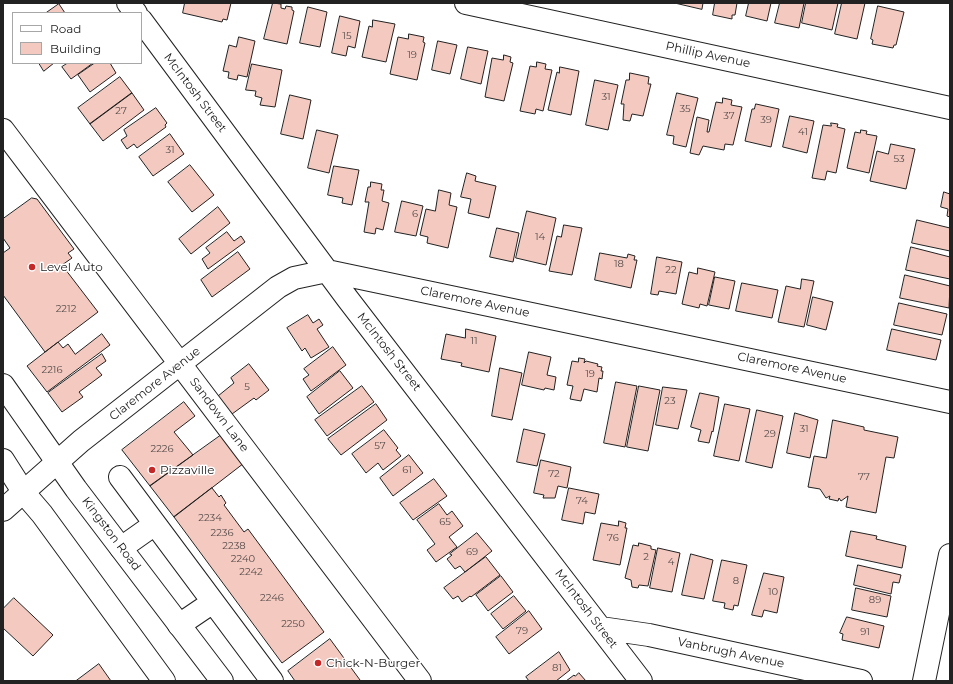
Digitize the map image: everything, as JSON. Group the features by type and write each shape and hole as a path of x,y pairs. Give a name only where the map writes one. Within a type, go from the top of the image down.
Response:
{"street":[{"path":"128,3 135,12"},
{"name":"Phillip Avenue","path":"466,3 950,108"},
{"name":"McIntosh Street","path":"142,21 327,271 641,681"},
{"name":"Sandown Lane","path":"3,130 420,681"},
{"name":"Claremore Avenue","path":"3,510 81,441 278,286 294,278 327,271 950,402"},
{"name":"Kingston Road","path":"3,385 121,548 222,681"},
{"path":"3,460 24,493 164,681"},
{"path":"120,477 272,681"},
{"path":"121,548 155,524"},
{"path":"924,681 950,555"},
{"path":"179,625 213,602"},
{"name":"Vanbrugh Avenue","path":"601,628 649,635 861,681"}],"building":[{"path":"185,3 231,3 227,20 223,19 222,22 183,13"},
{"path":"273,3 281,4 281,8 285,9 286,6 292,7 292,10 294,11 287,44 264,39"},
{"path":"675,3 703,3 702,9"},
{"path":"715,3 737,3 735,15 732,15 732,19 713,15"},
{"path":"749,3 771,3 767,21 746,16"},
{"path":"780,3 804,3 799,28 775,23"},
{"path":"806,3 838,3 832,30 802,23"},
{"path":"842,3 865,3 857,39 835,34"},
{"path":"59,4 64,12 47,12"},
{"path":"878,6 904,12 896,45 894,45 893,48 872,44 873,40 871,39"},
{"path":"308,7 327,12 320,47 300,43"},
{"path":"340,16 360,21 355,48 348,46 346,56 332,53"},
{"path":"373,20 395,24 386,62 362,57 369,26 372,27"},
{"path":"409,34 424,37 423,42 425,43 417,80 390,74 398,37 408,39"},
{"path":"239,37 255,41 247,77 238,75 237,80 228,78 229,72 223,71 229,45 236,47"},
{"path":"438,41 457,45 450,74 432,70"},
{"path":"468,47 488,51 481,84 461,79"},
{"path":"504,55 511,57 510,62 513,63 504,101 485,97 492,58 503,60"},
{"path":"537,62 546,64 545,69 552,70 543,111 536,109 535,114 520,111 530,66 536,67"},
{"path":"40,64 53,64 44,71"},
{"path":"66,64 92,64 71,79 62,67"},
{"path":"94,64 111,64 116,73 90,92 78,75"},
{"path":"252,64 282,70 275,107 260,105 262,98 255,96 256,91 246,90"},
{"path":"560,67 579,71 571,115 548,110 557,72 559,73"},
{"path":"630,73 649,77 648,84 651,84 643,116 632,114 630,121 623,120 624,104 621,104 626,80 629,80"},
{"path":"120,77 132,93 90,124 78,108"},
{"path":"595,80 618,85 608,130 586,125"},
{"path":"132,93 144,110 103,141 90,124"},
{"path":"677,93 698,98 686,147 673,144 674,136 667,135"},
{"path":"290,95 311,100 303,139 281,134"},
{"path":"723,98 732,100 731,105 742,107 733,145 725,144 724,150 703,146 699,155 690,153 697,117 709,120 707,132 709,132 716,102 722,103"},
{"path":"756,104 779,109 771,147 745,141 752,109 754,109"},
{"path":"156,108 167,123 165,125 166,127 137,148 134,144 127,149 121,140 127,136 124,130"},
{"path":"790,116 814,121 807,153 783,147"},
{"path":"831,123 838,124 837,127 845,129 836,173 827,171 825,180 812,178 823,125 831,126"},
{"path":"317,130 338,135 329,173 308,168"},
{"path":"861,130 867,131 866,134 877,136 869,173 847,168 855,132 860,133"},
{"path":"170,134 184,154 153,176 139,157"},
{"path":"891,144 915,149 906,189 870,181 877,151 888,154"},
{"path":"190,165 214,195 192,212 168,182"},
{"path":"334,166 359,170 352,205 342,203 343,198 328,195"},
{"path":"467,173 476,176 475,181 496,186 489,218 468,213 471,199 461,197"},
{"path":"371,182 382,184 381,190 384,190 382,201 389,203 383,230 376,228 375,234 364,232 369,202 365,202 368,187 370,187"},
{"path":"439,190 451,193 449,205 457,207 448,248 427,243 428,237 420,235 426,209 435,211"},
{"path":"944,192 950,194 950,217 947,216 948,209 941,207"},
{"path":"32,198 37,199 74,249 68,253 72,258 62,265 98,312 45,352 3,295 3,253 10,248 3,238 3,219"},
{"path":"402,201 423,206 416,236 395,232"},
{"path":"218,207 230,223 191,254 179,239"},
{"path":"527,211 556,218 546,265 516,258"},
{"path":"917,220 950,228 950,251 912,243"},
{"path":"564,225 582,228 572,275 549,271 557,236 561,237"},
{"path":"497,228 519,233 513,262 490,257"},
{"path":"227,232 234,241 241,236 245,242 208,269 202,259 210,253 206,248"},
{"path":"911,247 950,257 950,279 906,270"},
{"path":"238,252 250,269 212,297 201,280"},
{"path":"600,253 627,258 628,254 635,256 634,260 637,260 631,288 595,280"},
{"path":"657,257 682,262 676,294 659,291 658,295 651,294"},
{"path":"698,268 715,272 707,306 700,304 699,308 682,304 689,272 697,274"},
{"path":"905,275 950,286 949,308 900,298"},
{"path":"715,277 735,281 729,309 709,305"},
{"path":"802,279 814,281 804,327 778,322 786,286 800,289"},
{"path":"742,283 778,290 772,318 736,311"},
{"path":"813,297 833,302 826,330 807,325"},
{"path":"899,303 947,314 942,335 894,325"},
{"path":"308,315 313,323 319,319 323,325 317,329 329,347 311,358 305,348 302,351 287,328"},
{"path":"466,329 496,336 489,372 461,366 462,363 441,359 446,334 465,338"},
{"path":"892,329 941,340 936,360 887,350"},
{"path":"102,334 110,345 47,392 27,366 58,342 63,348 68,344 75,354"},
{"path":"333,347 346,365 311,391 303,379 309,375 304,369"},
{"path":"529,352 551,357 547,375 556,377 554,390 545,388 544,390 522,385"},
{"path":"102,354 106,361 96,368 102,375 79,392 83,397 62,412 48,393"},
{"path":"579,358 585,359 584,363 586,361 598,364 597,366 602,367 601,371 603,371 602,379 599,378 597,392 584,389 581,401 570,399 573,386 567,385 572,361 578,362"},
{"path":"249,364 269,390 256,400 254,398 232,414 218,396 234,383 231,378"},
{"path":"500,368 522,373 512,420 492,416"},
{"path":"340,371 353,388 319,414 307,397"},
{"path":"616,382 637,386 625,447 604,443"},
{"path":"362,386 374,402 327,436 315,420"},
{"path":"639,386 660,390 648,451 627,447"},
{"path":"663,387 687,390 678,429 656,425"},
{"path":"700,393 719,397 713,432 712,431 709,443 698,441 701,430 691,427"},
{"path":"184,402 195,416 174,432 193,455 150,486 122,450"},
{"path":"376,404 387,420 341,455 328,439"},
{"path":"725,404 750,409 739,461 714,456"},
{"path":"757,410 783,416 772,468 746,462"},
{"path":"795,413 818,420 810,458 787,453"},
{"path":"833,420 864,427 864,430 898,437 894,458 886,457 876,513 846,507 848,496 841,501 839,498 838,501 829,499 830,496 826,498 820,489 808,487 814,456 826,458"},
{"path":"524,429 545,434 537,466 517,462"},
{"path":"384,430 398,448 396,450 401,456 383,470 378,463 366,473 352,454"},
{"path":"227,431 248,460 174,517 150,486"},
{"path":"409,455 423,473 393,496 380,478"},
{"path":"541,460 571,467 567,488 558,486 555,498 543,498 544,495 534,493"},
{"path":"434,479 447,496 413,520 400,503"},
{"path":"212,488 219,497 221,495 226,503 224,505 244,532 248,529 324,632 282,663 174,517"},
{"path":"569,488 599,494 595,514 585,512 583,524 562,520"},
{"path":"439,504 447,515 452,511 463,526 449,537 457,547 436,562 427,550 435,544 417,520"},
{"path":"619,521 626,523 625,528 627,528 620,565 593,560 601,523 618,526"},
{"path":"851,531 877,536 876,539 906,546 902,568 846,556"},
{"path":"477,533 492,551 465,572 460,566 455,569 447,559 452,555 450,554"},
{"path":"639,543 651,546 651,549 656,550 648,586 639,585 638,588 632,587 631,580 625,578 633,545 638,546"},
{"path":"658,548 680,553 672,592 650,588"},
{"path":"691,554 713,560 704,599 682,595"},
{"path":"486,557 500,575 462,602 458,596 453,599 444,588"},
{"path":"722,560 747,565 738,606 734,605 733,610 724,608 725,603 713,601"},
{"path":"858,565 901,575 899,583 893,582 891,594 854,585"},
{"path":"764,573 784,577 777,613 764,610 762,617 752,615"},
{"path":"501,576 513,592 488,611 476,595"},
{"path":"856,588 891,596 887,617 852,610"},
{"path":"514,596 526,611 503,629 491,614"},
{"path":"14,598 53,635 33,656 3,628 3,609"},
{"path":"529,611 542,629 509,654 496,637"},
{"path":"847,617 884,626 879,648 842,640 843,634 840,633"},
{"path":"330,639 360,680 295,681 288,671"},
{"path":"559,652 570,670 556,681 529,681 526,677"},
{"path":"99,664 111,681 76,681"},
{"path":"579,673 586,681 566,681 574,675 575,676"}],"place":[{"name":"Level Auto","path":"32,267"},
{"name":"Pizzaville","path":"152,470"},
{"name":"Chick-N-Burger","path":"318,663"}]}
